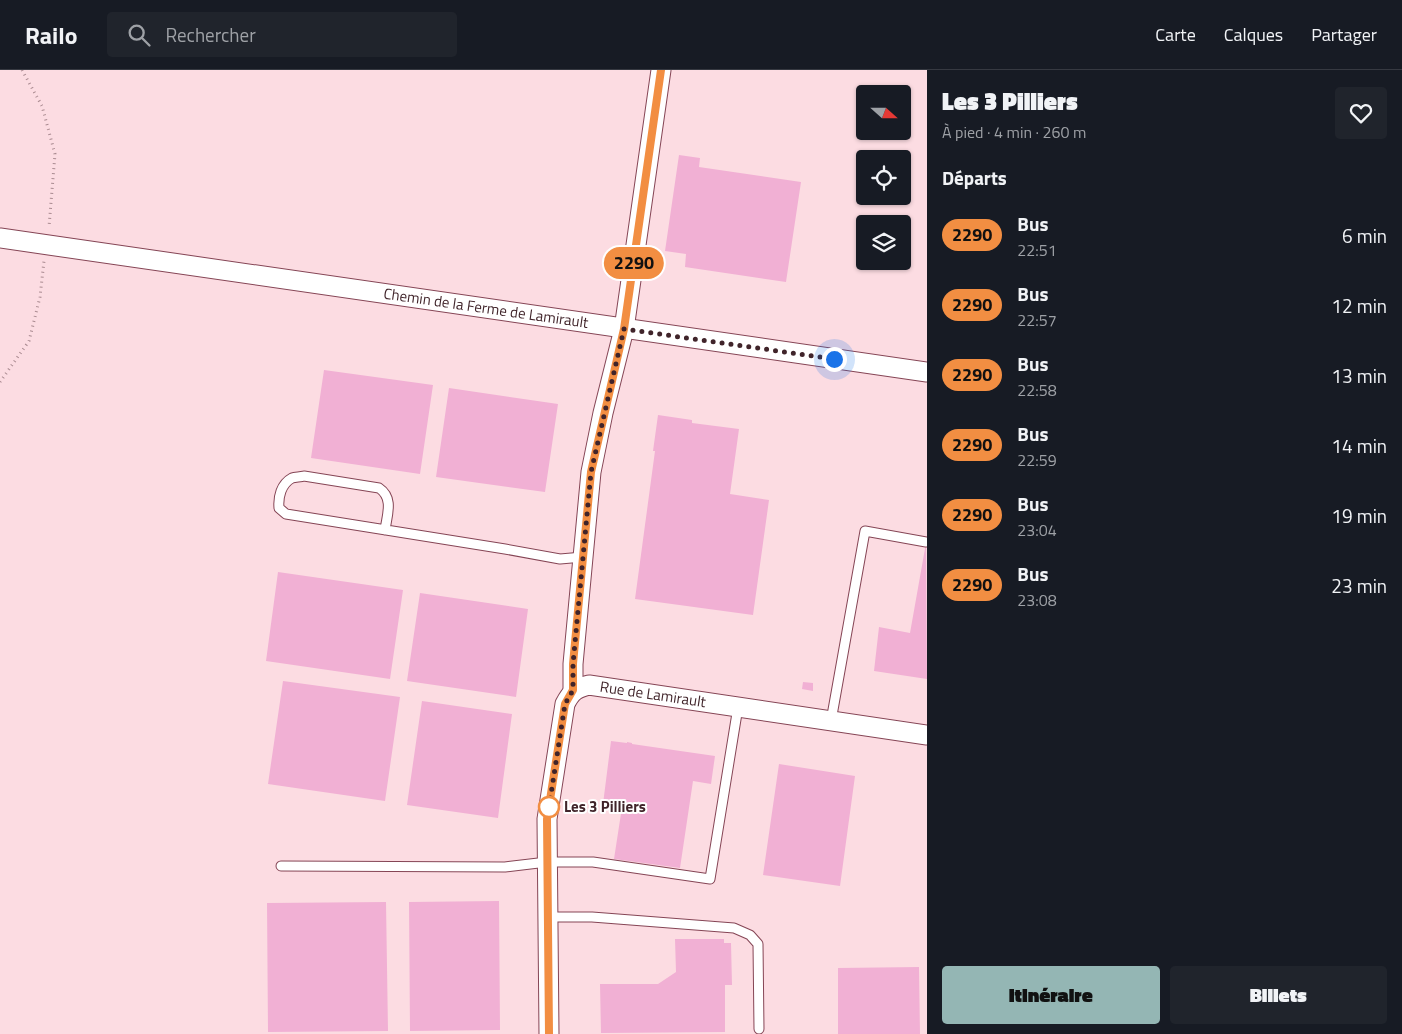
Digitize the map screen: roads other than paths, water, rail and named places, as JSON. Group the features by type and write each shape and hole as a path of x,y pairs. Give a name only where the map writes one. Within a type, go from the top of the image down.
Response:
{"street":[{"path":"549,1034 547,819 565,704 573,690 573,664 591,472 624,329 662,70"},
{"name":"Chemin de la Ferme de Lamirault","path":"0,238 46,243 927,372"},
{"name":"Rue de Lamirault","path":"573,690 589,686 927,735"}],"lane":[{"path":"385,530 389,500 386,492 379,488 304,476 292,478 282,488 278,499 279,508 286,514 560,559 583,557"},
{"path":"831,721 865,531 926,542"},
{"path":"281,866 505,867 548,862 593,862 710,879 738,707"},
{"path":"548,917 592,917 734,928 750,935 758,944 760,1029"}],"place":[{"name":"Les 3 Pilliers","path":"549,807"}]}
